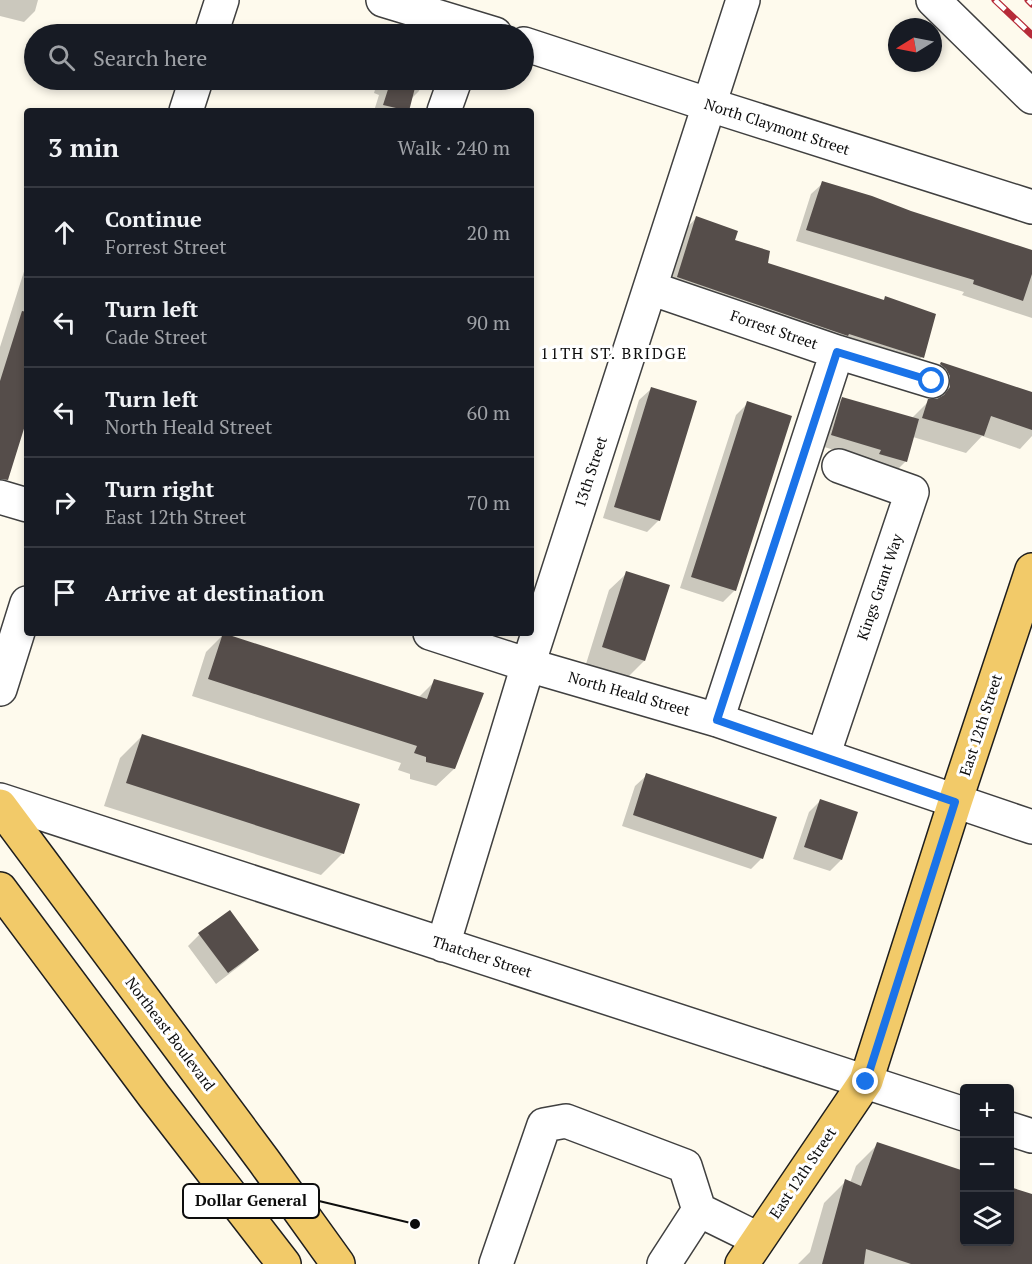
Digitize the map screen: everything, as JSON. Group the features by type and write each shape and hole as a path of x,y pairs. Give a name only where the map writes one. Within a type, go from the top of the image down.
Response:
{"main road":[{"name":"East 12th Street","path":"750,1252 866,1082 1032,570"},
{"name":"Northeast Boulevard","path":"0,806 338,1264"},
{"path":"0,889 274,1260"}],"street":[{"path":"214,24 222,0"},
{"path":"383,0 455,24"},
{"name":"13th Street","path":"443,945 528,665 743,0"},
{"path":"933,0 1032,97"},
{"name":"North Claymont Street","path":"534,47 1032,207"},
{"path":"187,108 193,90"},
{"path":"445,108 451,90"},
{"name":"Forrest Street","path":"650,288 837,352 932,381"},
{"path":"717,720 837,352"},
{"name":"Kings Grant Way","path":"823,756 912,492 839,466"},
{"path":"0,497 24,504"},
{"path":"0,689 24,613"},
{"name":"North Heald Street","path":"439,636 528,665 717,720 1032,827"},
{"name":"Thatcher Street","path":"0,801 960,1113"},
{"path":"496,1264 544,1125 566,1120 685,1166 699,1210 750,1252"},
{"path":"1014,1130 1032,1136"},
{"path":"664,1264 699,1210"}],"building":[{"path":"388,90 414,90 410,108 383,105"},
{"path":"822,181 1032,250 1032,274 1023,301 973,284 974,280 806,230"},
{"path":"696,216 738,231 735,240 770,251 768,263 884,300 885,296 936,314 924,358 849,334 848,336 677,277"},
{"path":"22,311 24,311 24,429 8,480 0,479 0,381"},
{"path":"941,362 1032,392 1032,430 991,416 984,436 922,418 928,399 937,399 944,395 950,387 950,376 940,364"},
{"path":"651,387 697,401 660,521 614,507"},
{"path":"842,397 919,419 907,462 879,454 881,450 831,435"},
{"path":"747,401 792,416 736,591 691,577"},
{"path":"626,571 670,585 645,661 602,647"},
{"path":"222,636 232,636 427,699 434,679 484,693 455,769 426,762 426,757 414,753 417,746 208,679"},
{"path":"142,734 360,804 344,854 126,783"},
{"path":"646,773 777,817 763,859 633,815"},
{"path":"820,799 858,812 842,860 804,847"},
{"path":"230,910 259,950 228,973 198,933"},
{"path":"877,1142 960,1170 960,1246 1014,1246 1014,1188 1032,1194 1032,1264 911,1264 866,1249 864,1264 822,1264 845,1179 861,1186"}],"railway":[{"path":"995,0 1032,35"},
{"path":"1028,0 1032,4"}],"place":[{"name":"Dollar General","path":"415,1224"}],"district":[{"name":"11TH ST. BRIDGE","path":"614,353"}],"route":[{"path":"866,1082 955,802 717,720 837,352 932,381"}]}
